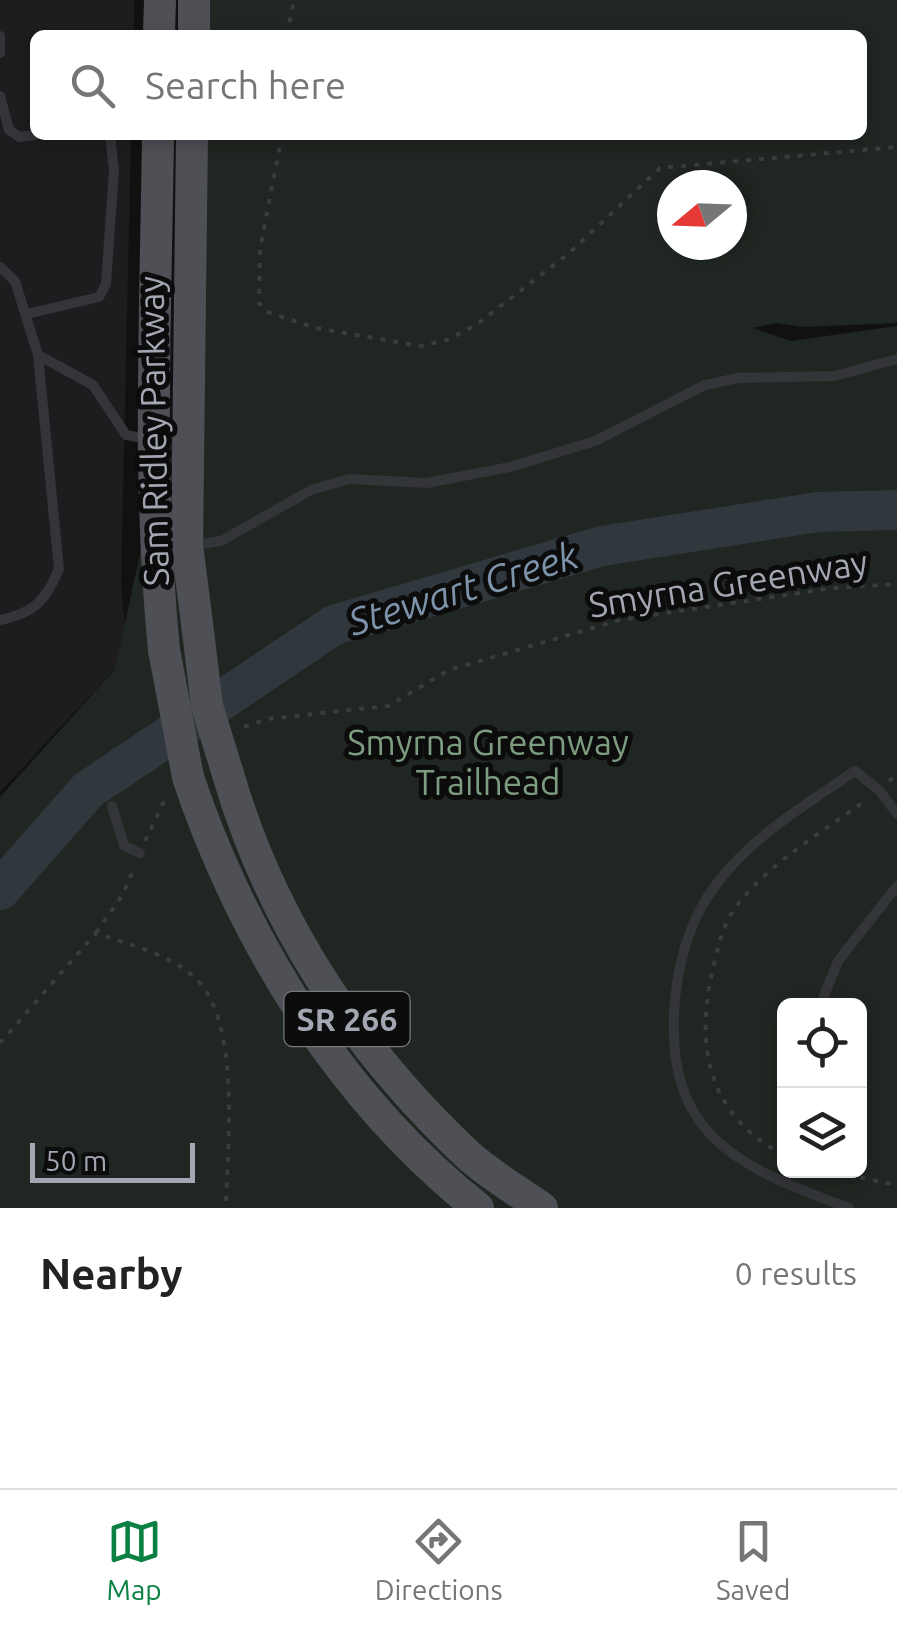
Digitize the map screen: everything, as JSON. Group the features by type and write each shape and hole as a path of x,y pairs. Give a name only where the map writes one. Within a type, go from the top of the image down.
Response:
{"main road":[{"path":"159,30 160,0"},
{"path":"194,0 194,30"},
{"name":"Sam Ridley Parkway","path":"158,140 154,441 157,577 164,650 184,758 226,881 284,988 358,1090 478,1208"},
{"name":"Sam Ridley Parkway","path":"192,140 188,546 207,706 242,821 291,934 370,1054 470,1158 542,1208"}],"lane":[{"path":"0,36 0,53"},
{"path":"0,96 9,130 20,138 30,135"},
{"path":"27,314 99,297 106,284 114,170 111,140"},
{"path":"0,267 15,281 38,355 59,569 46,600 24,616 0,620"},
{"path":"38,355 93,385 126,434 154,441 189,442"},
{"path":"188,546 221,541 311,490 349,478 427,483 510,467 596,441 705,385 738,378 834,376 897,359"},
{"path":"849,1208 778,1182 733,1154 690,1110 673,1064 676,990 695,920 732,866 785,818 855,772 879,790 897,814"},
{"path":"112,806 124,846 140,853"},
{"path":"823,998 838,961 897,886"}],"path":[{"path":"289,30 294,0"},
{"path":"281,140 260,250 259,303 267,312 316,328 420,346 447,340 476,325 568,254 660,168 897,147"},
{"name":"Smyrna Greenway","path":"239,729 267,720 388,706 450,670 620,620 832,588 897,584"},
{"path":"777,1150 743,1128 714,1086 705,1047 705,1008 713,970 735,908 812,840 897,774"},
{"path":"0,1043 96,934 180,966 208,993 222,1028 226,1208"},
{"path":"862,1178 897,1185"}],"shaded area":[{"path":"0,0 134,0 134,30 30,30 30,140 131,140 121,585 128,655 0,792"}],"green space":[{"name":"Smyrna Greenway Trailhead","path":"208,0 897,0 897,323 802,327 776,323 753,328 791,341 897,326 897,1208 0,1208 0,797 115,669 169,420 203,429 206,140 867,140 867,30 207,30"}],"waterway":[{"name":"Stewart Creek","path":"0,890 88,790 334,625 602,546 818,512 897,510"}]}
